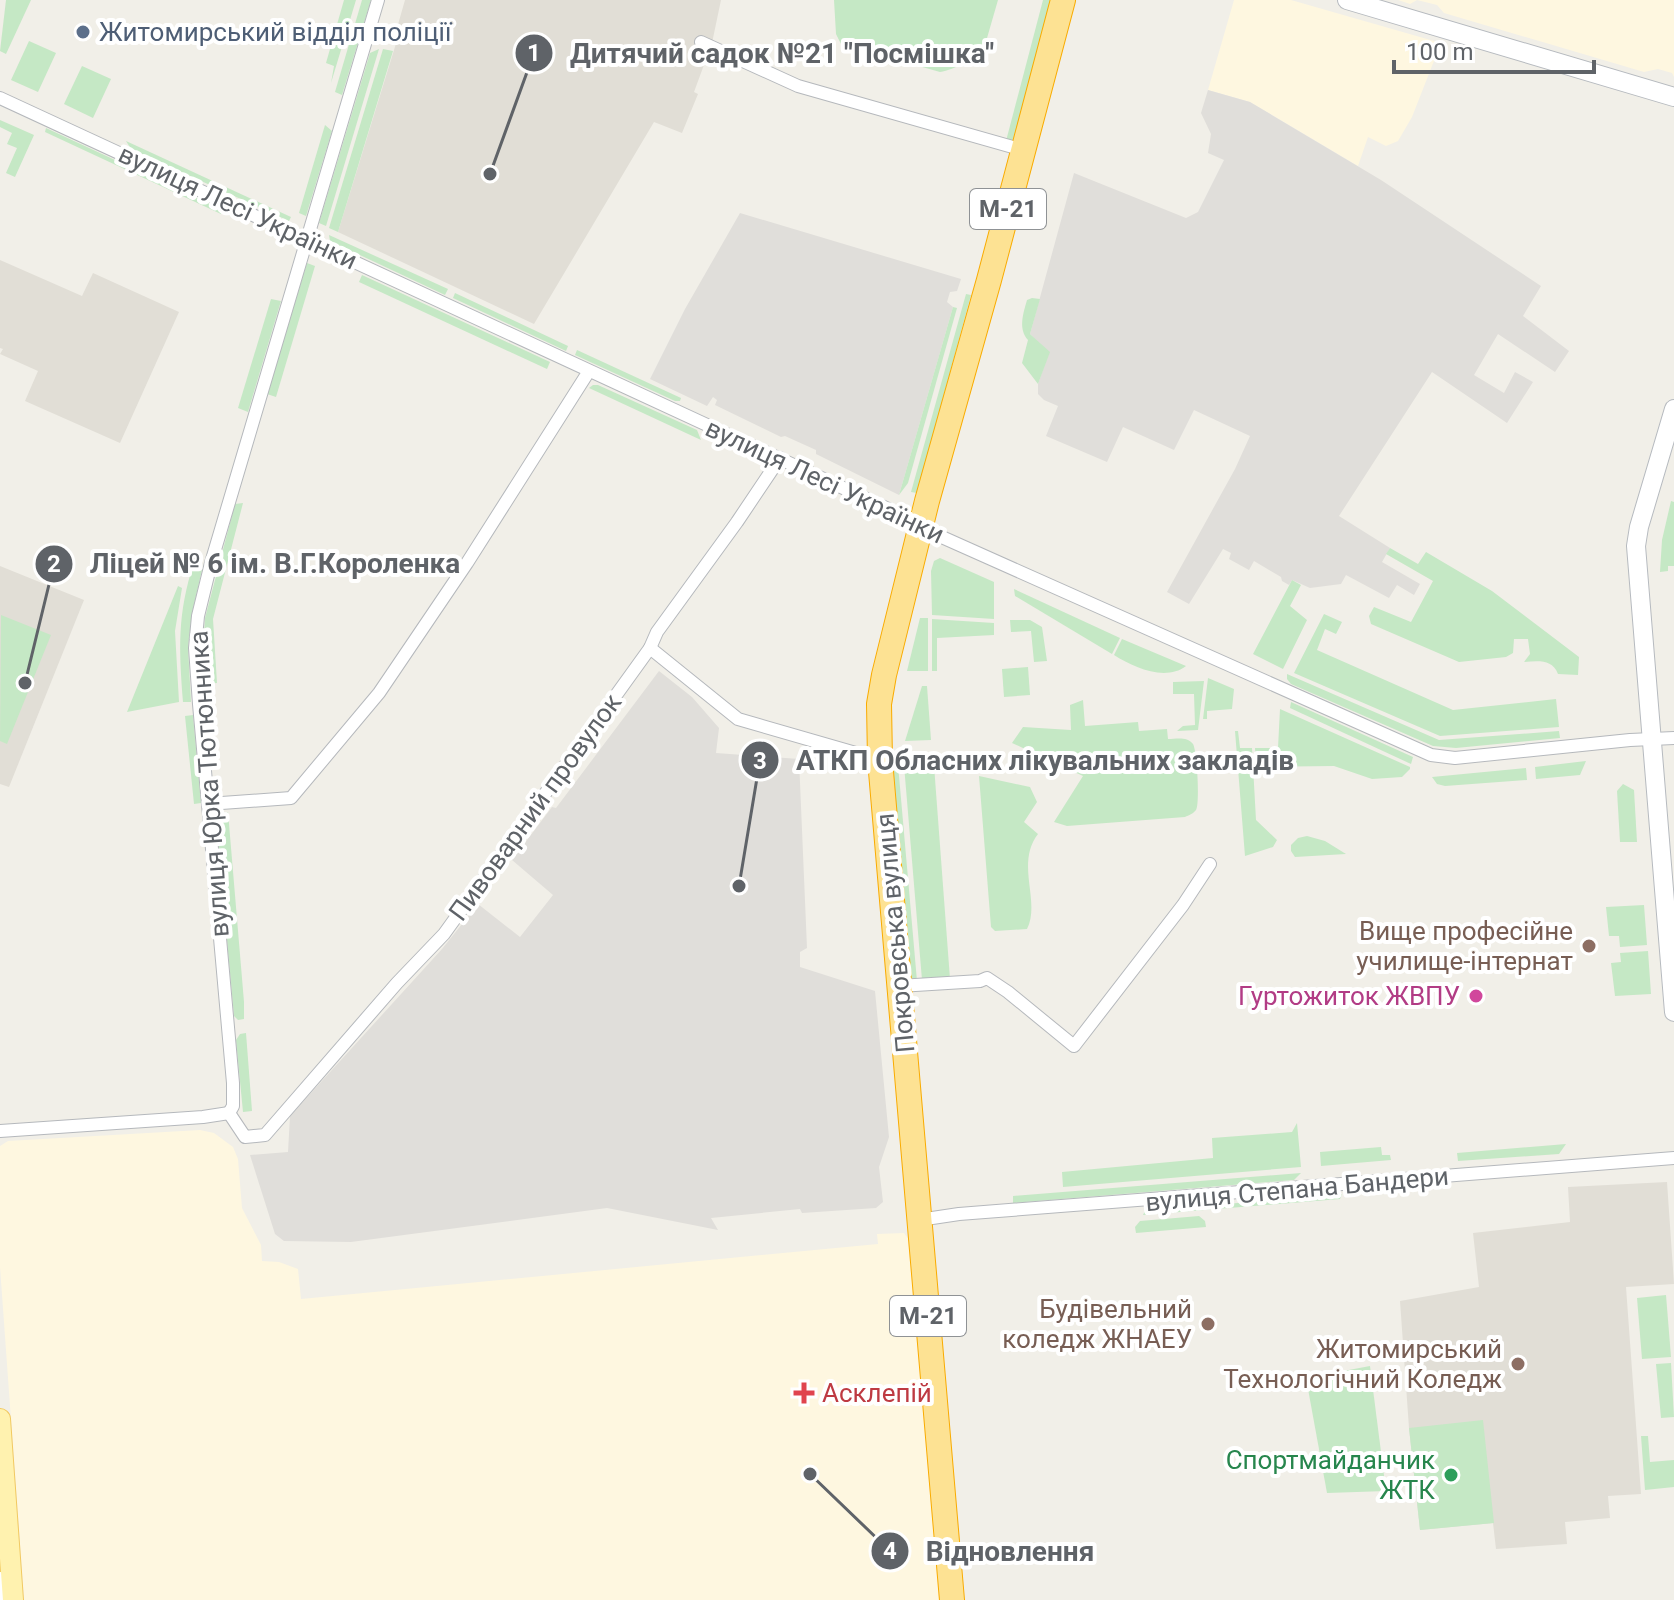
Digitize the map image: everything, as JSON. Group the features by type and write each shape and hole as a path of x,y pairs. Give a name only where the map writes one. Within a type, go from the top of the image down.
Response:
{"highway":[{"name":"Покровська вулиця","path":"952,1600 880,760 880,692 921,526 1063,0"}],"main road":[{"path":"0,1419 13,1600"}],"street":[{"name":"вулиця Юрка Тютюнника","path":"229,1113 233,1106 233,1083 195,648 198,616 227,507 378,0"},
{"path":"1347,0 1674,97"},
{"path":"701,42 798,86 1023,150"},
{"name":"вулиця Лесі Українки","path":"0,98 921,526 1436,757 1455,758 1674,738"},
{"path":"208,804 291,798 379,693 467,563 589,371"},
{"path":"1674,409 1636,546 1674,1012"},
{"name":"Пивоварний провулок","path":"229,1113 245,1137 265,1135 397,983 444,934 650,648 657,632 780,458"},
{"path":"650,648 738,719 880,760"},
{"path":"899,986 987,978 1074,1046 1183,905 1210,864"},
{"path":"0,1131 229,1113"},
{"name":"вулиця Степана Бандери","path":"919,1220 959,1214 1674,1158"},
{"path":"0,1578 2,1600"}],"shaded area":[{"path":"405,0 721,0 712,43 694,92 698,94 682,133 654,122 534,324 338,232 398,37 395,35"},
{"path":"1234,0 1291,0 1441,43 1412,117 1398,141 1386,146 1368,137 1358,166 1250,102 1208,90"},
{"path":"1417,0 1674,0 1674,77 1672,73 1658,69 1644,72 1444,13 1437,5"},
{"path":"1208,90 1250,102 1381,180 1541,286 1523,316 1569,351 1555,372 1498,334 1474,375 1504,393 1515,372 1533,382 1507,423 1432,372 1339,516 1390,548 1382,562 1420,584 1414,595 1397,585 1389,598 1346,575 1341,584 1310,588 1292,580 1289,585 1254,561 1249,570 1229,559 1231,553 1223,549 1189,604 1167,592 1250,436 1194,410 1174,450 1123,427 1107,462 1046,436 1058,406 1038,394 1038,384 1049,352 1030,334 1074,173 1186,218 1198,212 1224,160 1208,153 1211,134 1201,113"},
{"path":"740,213 961,279 957,291 950,292 947,302 953,307 899,495 816,454 816,450 715,405 717,400 713,397 707,406 650,379 685,309"},
{"path":"0,260 82,296 93,273 179,312 120,443 25,401 38,371 0,354 3,349 0,348"},
{"path":"0,566 84,600 9,787 0,784"},
{"path":"659,671 692,697 719,728 716,753 799,759 807,948 800,952 800,967 875,991 889,1137 879,1167 883,1202 876,1208 802,1213 800,1209 711,1218 718,1230 607,1208 351,1242 284,1241 275,1234 250,1155 288,1152 290,1116 442,949 478,904 520,937 553,895 512,860 552,807 556,808"},
{"path":"200,1130 214,1133 233,1147 238,1159 242,1208 261,1245 262,1261 279,1262 298,1269 301,1299 878,1244 877,1234 904,1233 909,1240 940,1600 24,1600 0,1267 0,1146 8,1141"},
{"name":"Житомирський Технологічний Коледж","path":"1667,1182 1674,1284 1626,1287 1641,1494 1608,1496 1610,1518 1565,1522 1567,1544 1496,1549 1493,1523 1420,1530 1400,1301 1479,1287 1473,1233 1570,1222 1568,1187"}],"green space":[{"path":"6,0 31,0 6,54 0,51"},
{"path":"344,0 356,0 331,83 334,66 326,63"},
{"path":"362,0 371,0 342,95 335,92"},
{"path":"834,0 998,0 985,45 979,44 973,54 958,66 940,72 841,44 836,34"},
{"path":"1043,0 1051,0 1014,140 1006,141"},
{"path":"29,41 56,53 38,92 11,80"},
{"path":"379,49 326,226 319,223 370,53"},
{"path":"383,49 393,51 338,232 329,228"},
{"path":"82,66 111,79 93,118 64,104"},
{"path":"0,120 34,135 15,177 6,173 17,148 7,144 12,133 0,127"},
{"path":"325,125 332,131 306,216 299,213"},
{"path":"46,128 223,210 221,214 45,132"},
{"path":"126,141 291,217 289,221 131,149"},
{"path":"329,235 448,289 445,295 330,241"},
{"path":"307,263 315,266 276,397 267,394"},
{"path":"362,275 550,362 547,369 359,282"},
{"path":"455,293 568,346 566,351 453,298"},
{"path":"966,294 971,295 917,493 911,492"},
{"path":"271,299 281,301 248,412 238,408"},
{"path":"1040,299 1030,334 1050,352 1038,384 1022,363 1028,340 1023,331 1023,316 1027,300"},
{"path":"953,307 957,308 908,483 899,495"},
{"path":"577,350 681,398 680,401 575,355"},
{"path":"593,385 697,430 701,440 589,388"},
{"path":"1671,501 1674,502 1674,566 1660,572 1662,540"},
{"path":"243,503 213,619 217,683 205,684 205,618 235,504"},
{"path":"1390,548 1418,564 1426,552 1492,591 1579,657 1578,675 1558,674 1544,662 1524,662 1530,654 1528,639 1514,639 1513,653 1506,657 1459,662 1371,624 1369,616 1374,607 1411,622 1433,581 1386,554"},
{"path":"940,558 994,582 994,619 932,615 931,571 934,561"},
{"path":"194,562 202,570 188,647 191,702 183,702 181,632"},
{"path":"1292,580 1301,585 1290,606 1307,620 1283,669 1253,654"},
{"path":"178,586 182,588 175,631 179,702 127,712"},
{"path":"1014,589 1120,638 1112,654 1015,596"},
{"path":"1324,614 1342,622 1336,634 1325,629 1317,650 1453,710 1556,699 1559,727 1440,736 1294,673"},
{"path":"1,615 51,635 7,744 0,741"},
{"path":"920,618 928,618 928,671 907,671"},
{"path":"932,619 994,623 994,635 937,638 937,671 932,671"},
{"path":"1010,620 1030,620 1042,627 1047,661 1034,662 1031,631 1011,632"},
{"path":"1122,639 1186,666 1178,671 1159,673 1130,664 1114,655"},
{"path":"1028,667 1030,695 1004,697 1002,669"},
{"path":"1287,674 1439,740 1559,731 1560,738 1456,748 1433,746 1291,684"},
{"path":"1208,678 1234,689 1232,709 1207,711 1207,719 1203,719"},
{"path":"1204,681 1198,730 1177,731 1183,726 1195,725 1194,694 1173,694 1173,682"},
{"path":"922,686 927,686 931,740 905,741"},
{"path":"1083,700 1085,726 1138,722 1139,731 1167,729 1168,739 1191,741 1198,777 1195,811 1185,817 1067,826 1054,822 1083,776 1012,743 1023,727 1071,730 1070,705"},
{"path":"1291,702 1413,757 1411,764 1290,708"},
{"path":"1280,709 1410,769 1402,777 1372,779 1334,766 1256,767 1255,748 1278,748"},
{"path":"193,715 201,803 194,804 185,716"},
{"path":"1235,731 1238,731 1240,748 1252,748 1256,820 1277,840 1273,847 1245,856"},
{"path":"933,752 950,979 922,980 903,753"},
{"path":"897,753 917,981 911,981 892,754"},
{"path":"1586,761 1580,775 1536,779 1535,767"},
{"path":"1526,768 1527,780 1445,786 1437,784 1432,777"},
{"path":"979,776 1030,787 1037,802 1024,822 1038,834 1029,858 1031,918 1027,929 995,931 991,927"},
{"path":"1623,784 1634,790 1637,842 1620,842 1617,791"},
{"path":"228,812 244,1002 244,1019 238,1020 234,1016 216,821"},
{"path":"1307,836 1325,841 1346,854 1295,857 1291,845 1298,838"},
{"path":"1644,905 1647,945 1620,947 1619,936 1609,936 1606,907"},
{"path":"1648,951 1651,994 1615,996 1611,963 1621,962 1620,953"},
{"path":"246,1033 252,1111 243,1112 236,1040 240,1034"},
{"path":"1297,1123 1301,1167 1063,1187 1062,1172 1213,1158 1212,1138 1292,1132"},
{"path":"1566,1144 1559,1154 1458,1161 1457,1153"},
{"path":"1381,1147 1382,1155 1390,1155 1391,1160 1321,1166 1320,1152"},
{"path":"1301,1173 1294,1180 1013,1203 1013,1196"},
{"path":"1342,1194 1340,1199 1143,1215 1145,1211"},
{"path":"1199,1216 1206,1227 1136,1233 1135,1227 1140,1221"},
{"path":"1666,1295 1671,1357 1642,1359 1637,1298"},
{"path":"1671,1363 1674,1417 1661,1418 1656,1364"},
{"path":"1370,1366 1386,1491 1327,1493 1306,1378"},
{"name":"Спортмайданчик ЖТК","path":"1483,1420 1494,1523 1420,1530 1409,1428"},
{"path":"1641,1436 1648,1436 1650,1462 1674,1460 1674,1487 1645,1490"}],"place":[{"name":"Житомирський відділ поліції","path":"83,32"},
{"name":"Дитячий садок №21 \"Посмішка\"","path":"490,174"},
{"name":"Ліцей № 6 ім. В.Г.Короленка","path":"25,683"},
{"name":"АТКП Обласних лікувальних закладів","path":"739,886"},
{"name":"Вище професійне училище-інтернат","path":"1589,946"},
{"name":"Гуртожиток ЖВПУ","path":"1476,996"},
{"name":"Будівельний коледж ЖНАЕУ","path":"1208,1324"},
{"name":"Житомирський Технологічний Коледж","path":"1518,1364"},
{"name":"Асклепій","path":"804,1393"},
{"name":"Відновлення","path":"810,1474"},
{"name":"Спортмайданчик ЖТК","path":"1451,1475"}]}
